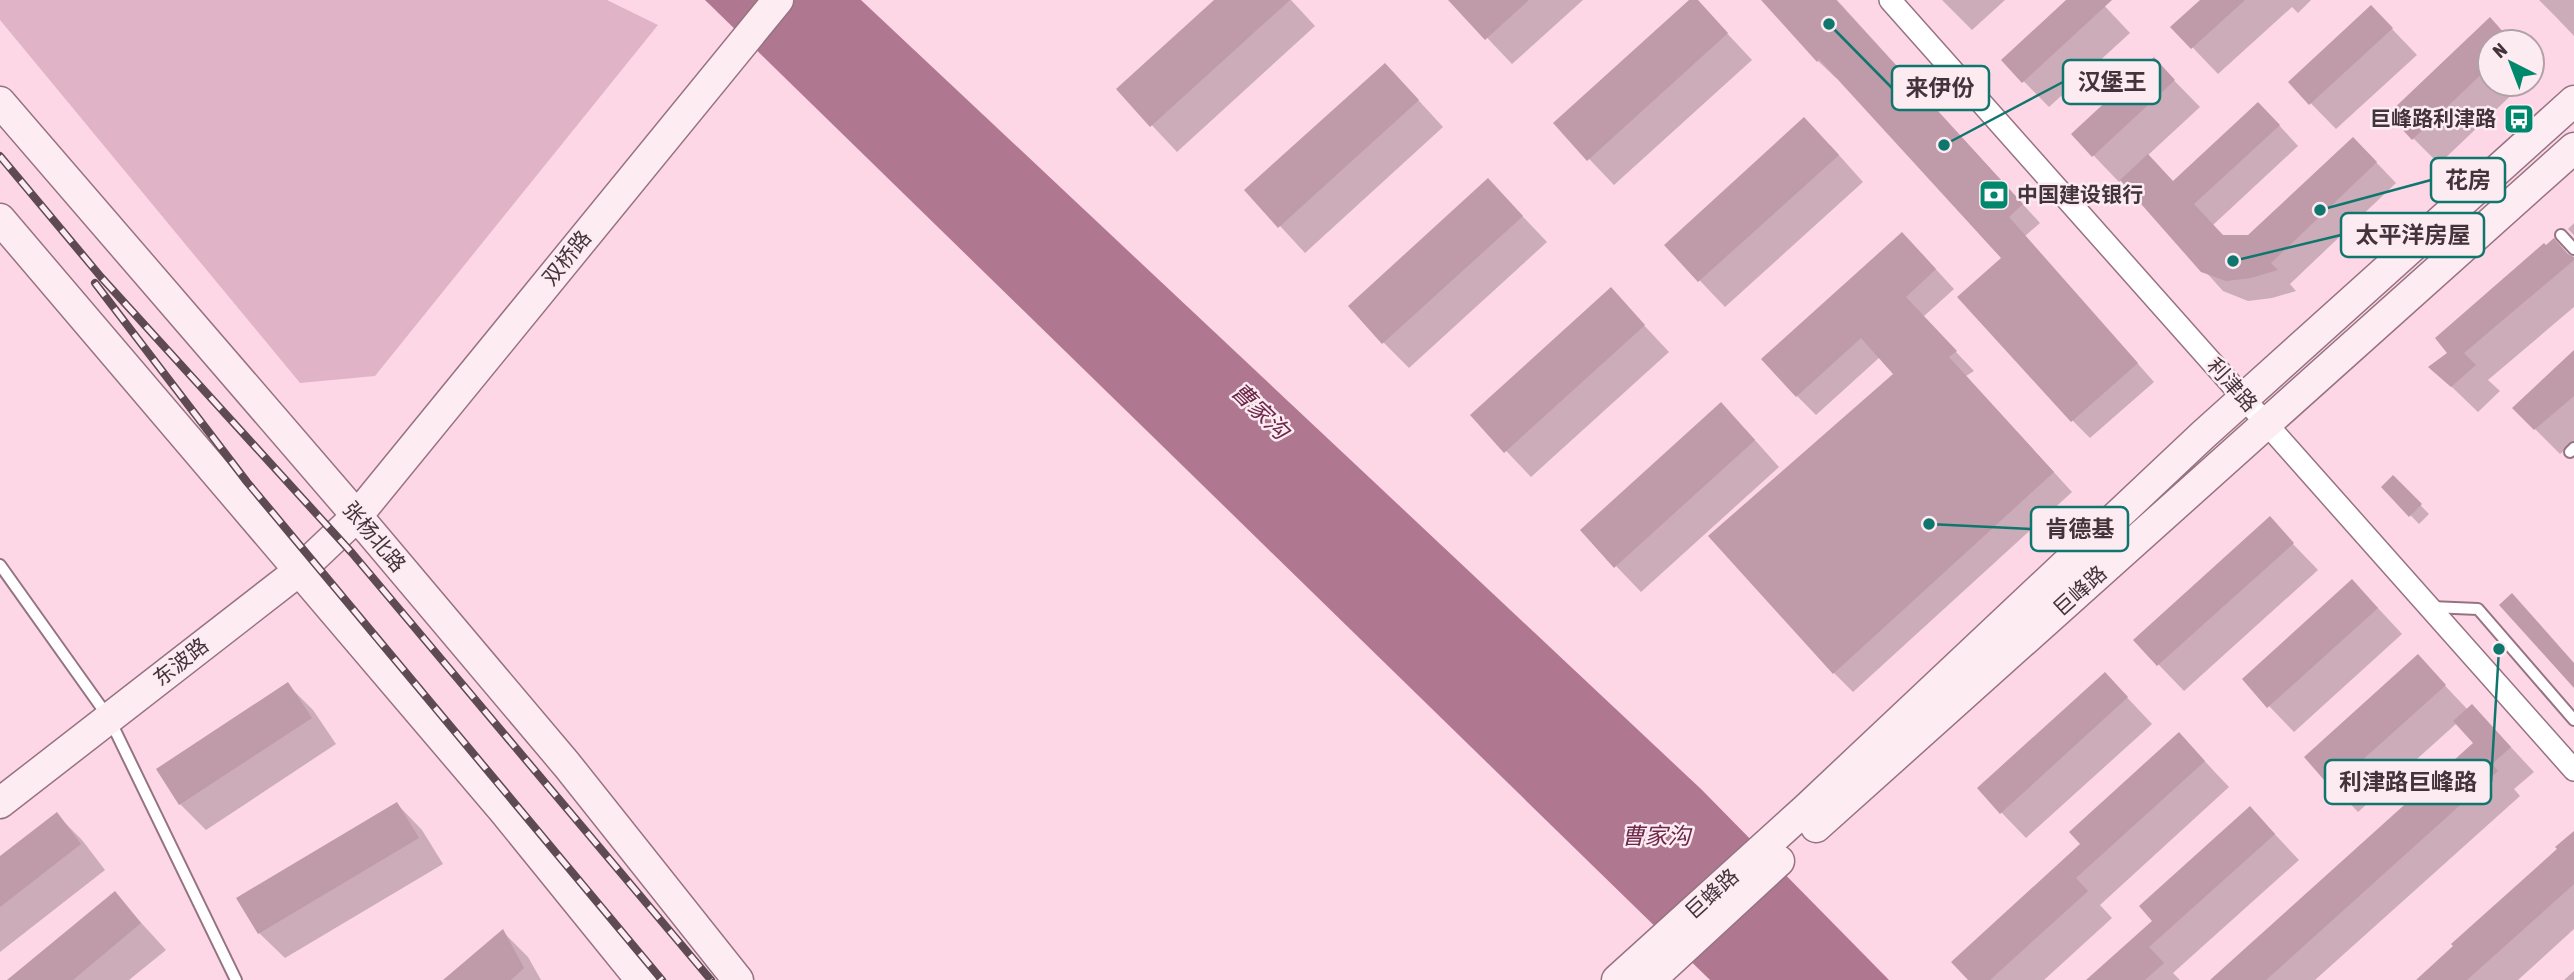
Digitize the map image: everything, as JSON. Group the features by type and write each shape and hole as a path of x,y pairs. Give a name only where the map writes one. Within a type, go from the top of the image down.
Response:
{"main road":[{"name":"双桥路","path":"357,516 778,0"},
{"name":"巨峰路","path":"1650,980 1814,816 2244,398 2574,101"},
{"name":"张杨北路","path":"0,102 357,516 567,765 738,980"},
{"name":"巨峰路","path":"1814,816 2267,424 2574,148"},
{"path":"0,219 504,811 641,980"},
{"name":"东波路","path":"0,803 299,570 357,516"},
{"name":"巨蜂路","path":"1617,980 1814,816"}],"street":[{"name":"利津路","path":"1890,0 2574,770"}],"lane":[{"path":"2561,235 2574,249"},
{"path":"0,565 109,718 236,980"},
{"path":"2429,607 2478,609 2574,720"}],"shaded area":[{"path":"0,0 607,0 658,25 375,376 300,383 0,20"}],"water":[{"name":"曹家沟","path":"705,0 861,0 1702,790 1889,980 1710,980"}],"building":[{"path":"1214,0 1290,0 1150,127 1116,89"},
{"path":"1448,0 1529,0 1485,40"},
{"path":"1689,0 1698,0 1728,33 1587,161 1553,123"},
{"path":"1761,0 1836,0 2023,204 2009,217 2138,363 2071,422 1957,297 2001,258 1819,59 1817,62"},
{"path":"2066,0 2112,0 2022,83 2001,60"},
{"path":"2200,0 2245,0 2191,49 2170,27"},
{"path":"2371,5 2393,28 2309,105 2288,82"},
{"path":"2490,17 2500,28 2478,28"},
{"path":"2476,30 2476,79 2412,140 2388,114"},
{"path":"2154,57 2175,80 2092,157 2071,134"},
{"path":"1385,63 1419,100 1278,228 1244,190"},
{"path":"2258,102 2280,125 2194,204 2223,235 2248,235 2353,137 2377,162 2271,263 2278,270 2251,278 2226,281 2201,272 2120,180 2148,154 2173,181"},
{"path":"1804,117 1839,155 1698,282 1664,245"},
{"path":"1488,178 1523,216 1382,344 1348,306"},
{"path":"1902,232 1936,269 1906,297 1957,351 1949,357 2054,472 1833,674 1708,536 1893,374 1861,338 1796,397 1761,359"},
{"path":"2554,238 2574,260 2464,353 2476,365 2451,387 2428,367 2447,353 2435,338 2544,243 2546,245"},
{"path":"1611,287 1645,325 1504,453 1470,415"},
{"path":"2574,350 2574,396 2534,430 2512,408"},
{"path":"1721,402 1755,440 1614,568 1580,530"},
{"path":"2393,475 2422,504 2409,517 2381,487"},
{"path":"2270,516 2294,543 2157,666 2133,640"},
{"path":"2352,579 2378,608 2267,708 2242,679"},
{"path":"2512,593 2574,663 2574,688 2499,605"},
{"path":"2418,654 2446,685 2331,788 2304,757"},
{"path":"2105,672 2128,697 2000,814 1977,788"},
{"path":"288,682 312,718 179,805 156,769"},
{"path":"2472,704 2511,747 2492,764 2498,771 2266,980 2210,980 2473,743 2453,721"},
{"path":"2179,732 2205,761 2076,878 2088,891 1990,980 1968,980 1951,962 2080,844 2069,832"},
{"path":"397,802 419,838 258,934 236,898"},
{"path":"2250,806 2275,834 2149,947 2164,963 2145,980 2086,980 2152,921 2139,906"},
{"path":"57,812 81,844 0,907 0,856"},
{"path":"2574,831 2574,884 2467,980 2416,980 2453,946 2451,944"},
{"path":"115,891 141,923 73,980 7,980"},
{"path":"503,929 524,968 511,980 443,980"}],"railway":[{"path":"0,156 101,277 352,553 711,980"},
{"path":"95,283 247,482 662,980"}],"place":[{"name":"来伊份","path":"1829,24"},
{"name":"巨峰路利津路","path":"2519,119"},
{"name":"汉堡王","path":"1944,145"},
{"name":"中国建设银行","path":"1994,195"},
{"name":"花房","path":"2320,210"},
{"name":"太平洋房屋","path":"2233,261"},
{"name":"肯德基","path":"1929,524"},
{"name":"利津路巨峰路","path":"2499,649"}]}
